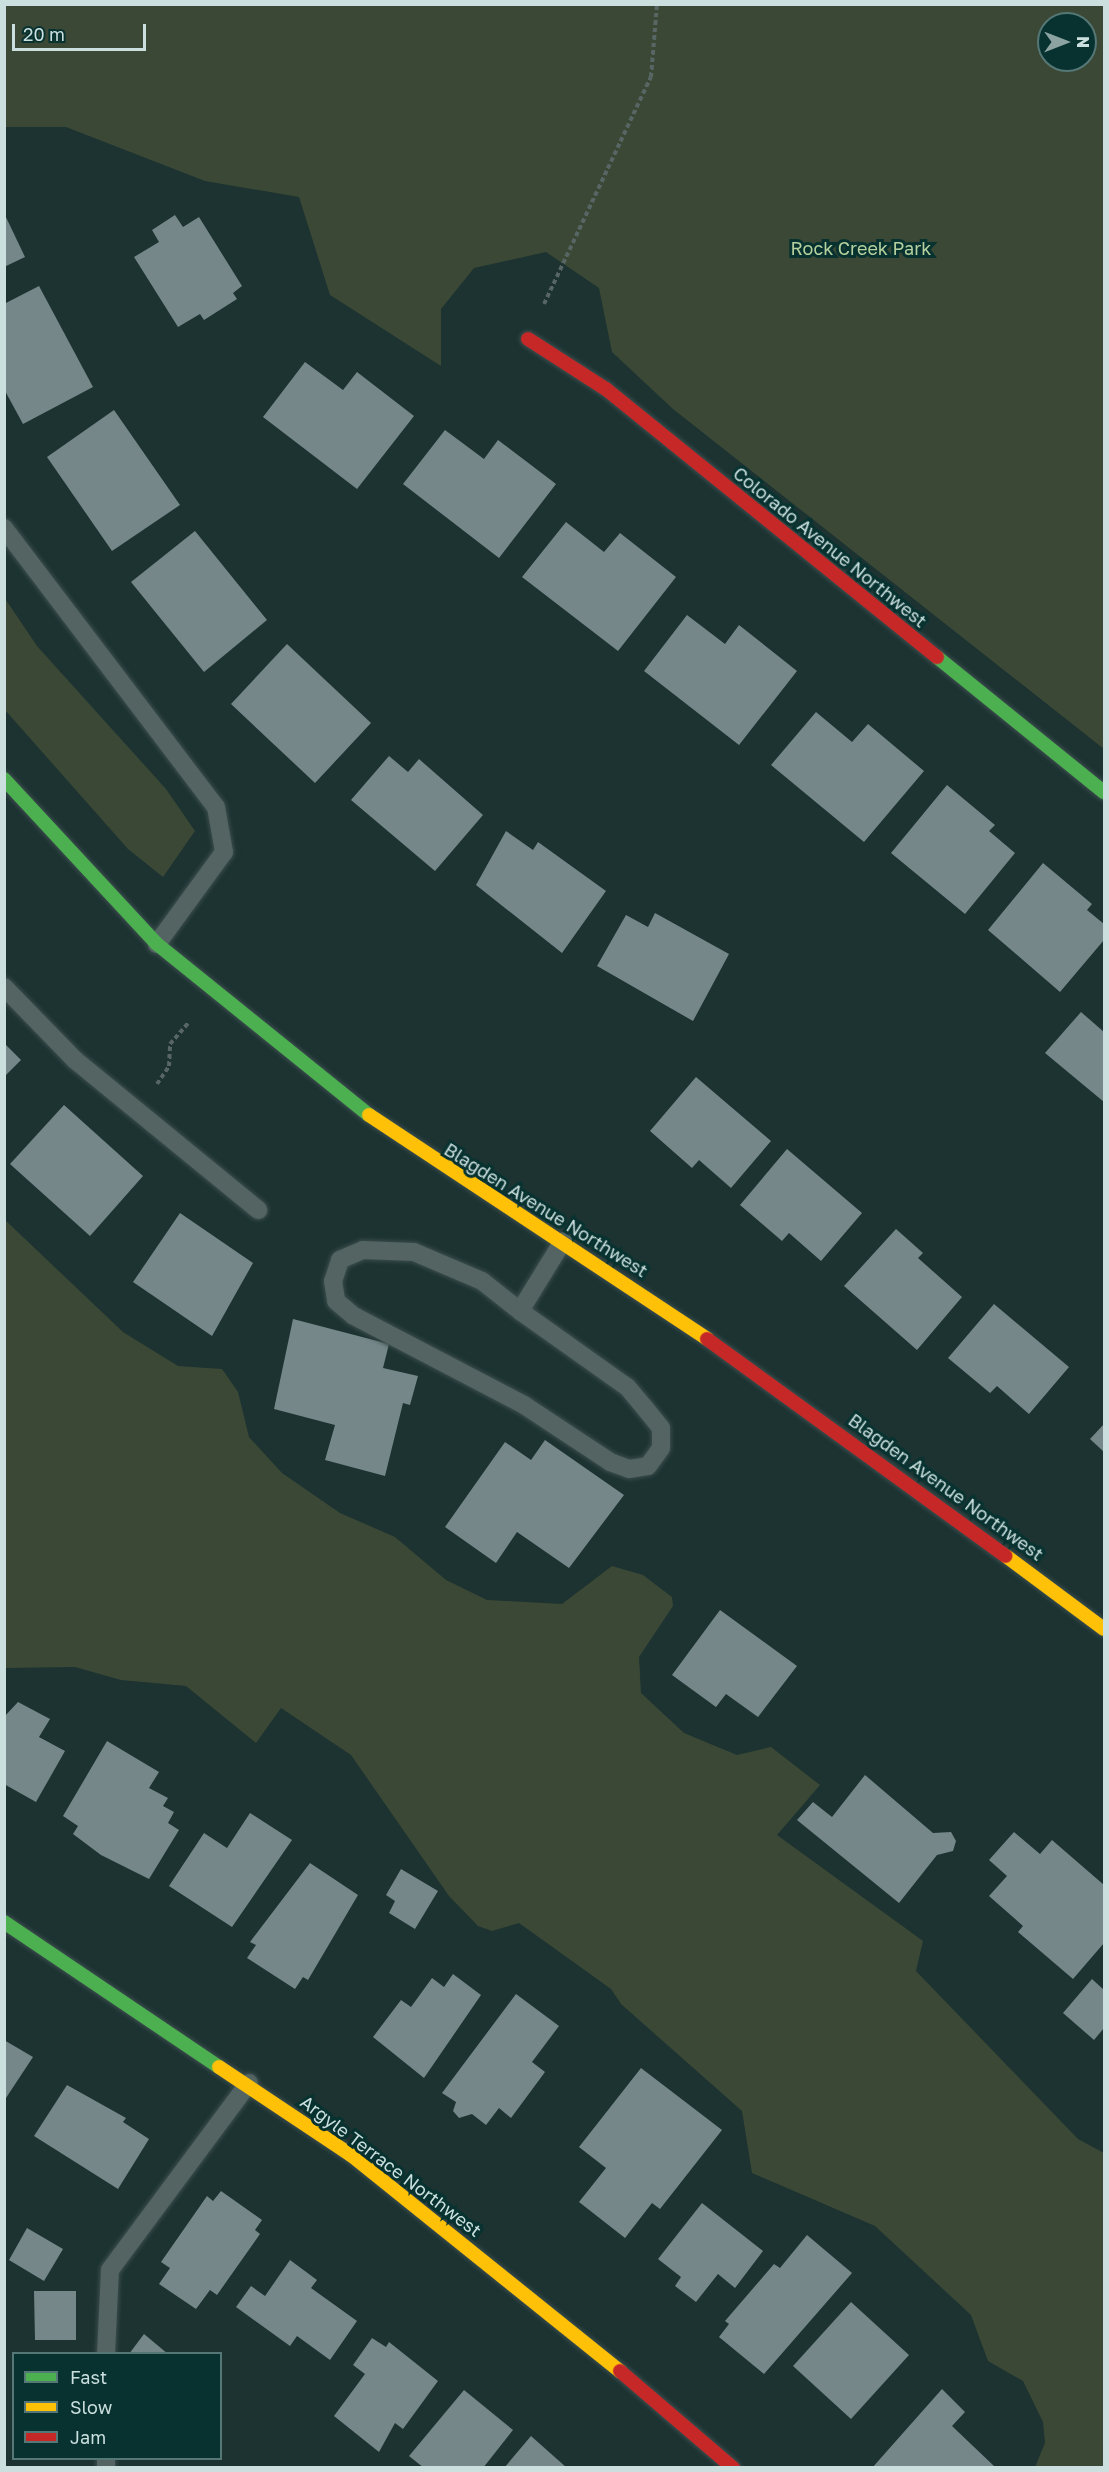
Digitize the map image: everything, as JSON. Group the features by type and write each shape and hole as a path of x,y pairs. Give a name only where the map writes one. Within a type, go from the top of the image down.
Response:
{"street":[{"name":"Colorado Avenue Northwest","path":"528,339 606,389 1104,792"},
{"name":"Blagden Avenue Northwest","path":"4,779 157,944 365,1113 783,1389 1104,1629"},
{"name":"Argyle Terrace Northwest","path":"4,1922 249,2083 544,2308 727,2466"}],"lane":[{"path":"4,528 216,807 224,852 157,944"},
{"path":"4,987 75,1060 258,1210"},
{"path":"520,1311 562,1241"},
{"path":"397,1249 482,1281 520,1311 627,1387 644,1407 661,1428 661,1448 648,1466 629,1469 610,1462 524,1405 354,1316 336,1301 333,1281 340,1260 363,1250 397,1249"},
{"path":"106,2352 110,2270 249,2083"}],"path":[{"path":"528,339 651,77 657,4"},
{"path":"138,1112 169,1066 170,1044 194,1017"}],"green space":[{"name":"Rock Creek Park","path":"4,5 1104,5 1104,749 673,409 612,352 599,288 546,252 474,268 441,309 441,366 330,295 299,197 205,181 66,127 5,127"},
{"path":"4,597 37,646 166,789 195,831 163,877 128,849 5,710"},
{"path":"4,1219 123,1332 178,1366 222,1369 238,1392 249,1437 282,1473 340,1513 395,1537 446,1580 487,1600 562,1604 612,1566 643,1575 672,1597 673,1606 639,1657 641,1693 684,1733 737,1755 771,1747 820,1785 777,1835 923,1941 916,1971 1078,2139 1104,2153 1104,2467 1035,2467 1045,2443 1043,2422 1023,2381 988,2361 971,2315 875,2226 752,2173 742,2111 621,2004 611,1989 519,1923 492,1931 478,1926 449,1896 351,1755 281,1708 256,1743 186,1686 121,1680 75,1667 5,1668"}],"building":[{"path":"4,213 25,257 4,267"},
{"path":"175,215 183,227 199,217 242,286 233,293 237,299 204,320 200,314 178,327 134,257 159,242 152,230"},
{"path":"39,286 93,387 23,424 4,389 4,304"},
{"path":"305,362 343,390 357,372 414,416 357,489 263,417"},
{"path":"114,410 180,505 112,551 47,457"},
{"path":"445,430 484,459 498,440 556,484 499,558 403,484"},
{"path":"566,522 604,552 620,533 676,577 618,651 522,577"},
{"path":"195,531 267,620 204,672 131,582"},
{"path":"687,615 725,644 739,625 797,671 739,745 644,671"},
{"path":"287,644 371,723 315,783 231,704"},
{"path":"816,712 852,742 868,724 924,771 864,842 771,765"},
{"path":"389,756 408,772 419,759 483,815 435,871 351,800"},
{"path":"947,785 995,825 989,831 1015,853 965,914 891,853"},
{"path":"506,831 533,850 538,842 606,891 562,953 476,885"},
{"path":"1043,863 1092,904 1087,910 1104,924 1104,940 1060,992 988,930"},
{"path":"655,913 729,954 693,1021 597,966 626,915 648,927"},
{"path":"1081,1012 1104,1032 1104,1102 1045,1053"},
{"path":"4,1043 21,1060 4,1077"},
{"path":"696,1077 771,1141 731,1188 699,1160 692,1168 650,1131"},
{"path":"64,1105 143,1176 90,1236 10,1164"},
{"path":"787,1149 862,1213 821,1261 789,1233 782,1241 740,1205"},
{"path":"180,1213 253,1263 212,1336 133,1282"},
{"path":"896,1229 923,1253 918,1258 962,1297 917,1350 844,1286"},
{"path":"994,1304 1069,1367 1029,1414 997,1386 990,1393 948,1358"},
{"path":"293,1319 389,1344 383,1368 418,1376 410,1405 403,1403 385,1476 325,1460 335,1425 274,1409"},
{"path":"1104,1424 1104,1452 1090,1439"},
{"path":"545,1440 624,1495 569,1568 517,1532 496,1563 445,1527 505,1442 531,1460"},
{"path":"720,1610 797,1666 758,1717 726,1694 716,1707 672,1675"},
{"path":"18,1702 50,1719 39,1737 65,1751 36,1802 4,1784 4,1717"},
{"path":"107,1741 159,1772 149,1788 168,1798 163,1806 174,1812 168,1823 179,1830 149,1879 101,1855 73,1834 78,1826 63,1816"},
{"path":"865,1775 933,1833 951,1832 956,1841 953,1851 937,1855 899,1903 797,1820 813,1802 832,1817"},
{"path":"250,1813 292,1840 232,1927 169,1886 204,1833 227,1848"},
{"path":"1014,1832 1040,1854 1052,1840 1104,1885 1104,1943 1073,1979 1018,1932 1023,1926 989,1896 1007,1876 989,1860"},
{"path":"310,1863 358,1895 308,1980 303,1977 295,1989 247,1958 256,1945 250,1942"},
{"path":"401,1869 438,1891 415,1929 389,1913 395,1901 386,1895"},
{"path":"453,1974 481,1995 424,2078 373,2037 401,2000 411,2007 432,1978 444,1987"},
{"path":"1092,1979 1104,1990 1104,2028 1094,2040 1063,2013"},
{"path":"516,1994 559,2026 532,2062 545,2072 511,2118 499,2108 486,2125 472,2114 459,2118 453,2111 456,2102 442,2093"},
{"path":"4,2040 33,2057 4,2101"},
{"path":"641,2068 722,2130 660,2209 652,2203 625,2238 579,2202 606,2168 579,2147"},
{"path":"67,2085 126,2118 123,2122 149,2139 118,2189 34,2136"},
{"path":"221,2191 262,2220 255,2230 260,2234 217,2295 210,2290 196,2309 159,2284 170,2268 161,2262 207,2196 213,2201"},
{"path":"702,2203 763,2251 735,2288 718,2274 696,2302 675,2286 681,2277 658,2259"},
{"path":"27,2228 63,2249 44,2281 9,2260"},
{"path":"807,2235 852,2273 764,2374 719,2337 729,2324 725,2321 774,2264 780,2268"},
{"path":"290,2260 317,2280 311,2288 357,2321 330,2360 297,2336 290,2346 236,2307 251,2286 265,2296"},
{"path":"34,2291 76,2291 76,2340 35,2340"},
{"path":"851,2302 909,2355 851,2419 793,2366"},
{"path":"144,2334 166,2352 130,2352"},
{"path":"372,2338 386,2347 389,2342 438,2381 403,2429 395,2423 379,2452 334,2416 365,2374 353,2365"},
{"path":"942,2389 965,2412 952,2426 994,2466 872,2468"},
{"path":"464,2390 513,2430 483,2468 424,2468 409,2456"},
{"path":"531,2436 567,2468 504,2468"}],"traffic: fast":[{"path":"937,657 1104,792"},
{"path":"4,779 157,944 369,1115"},
{"path":"4,1922 219,2067"}],"traffic: slow":[{"path":"369,1115 707,1339"},
{"path":"1006,1556 1104,1629"},
{"path":"219,2067 351,2155 620,2371"}],"traffic: jam":[{"path":"528,339 606,389 937,657"},
{"path":"707,1339 1006,1556"},
{"path":"620,2371 733,2468"}]}
